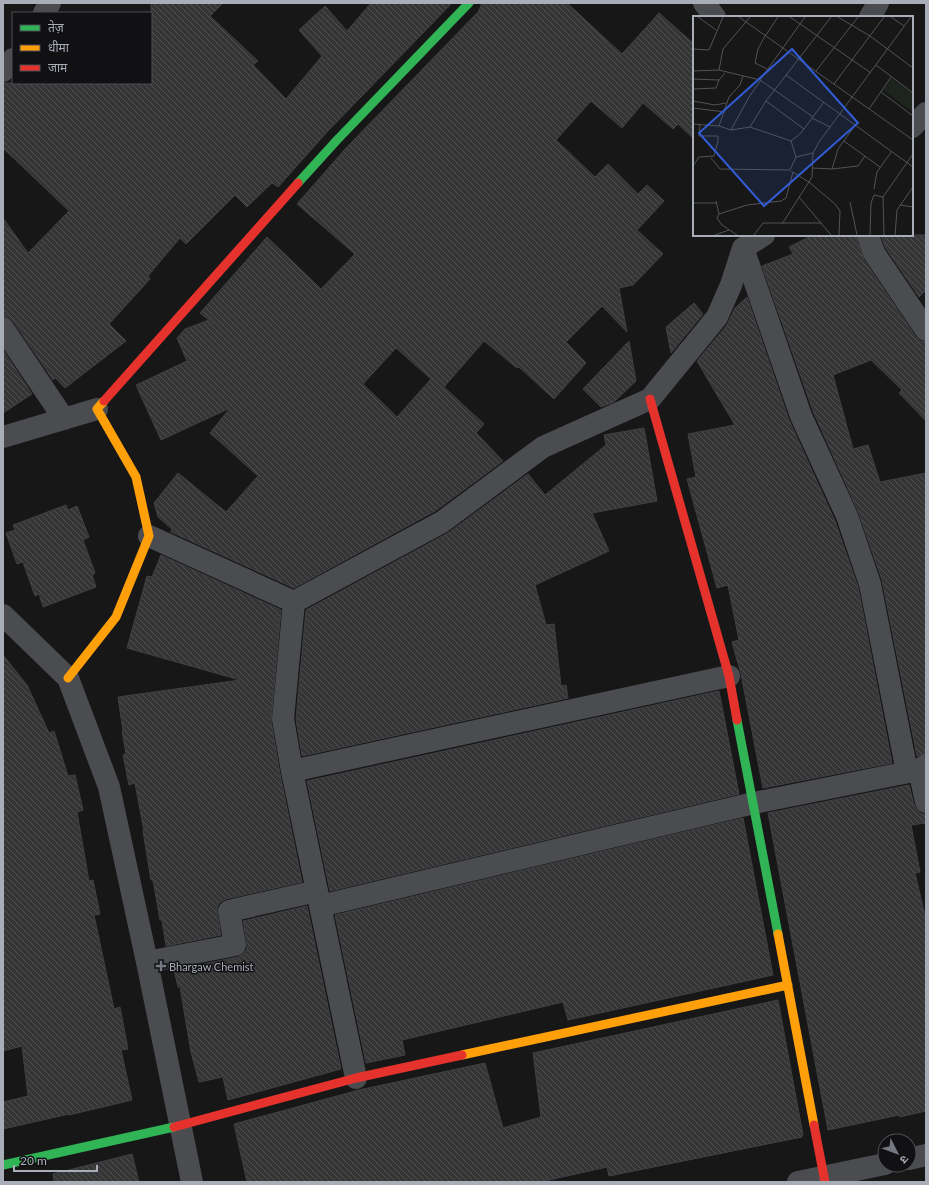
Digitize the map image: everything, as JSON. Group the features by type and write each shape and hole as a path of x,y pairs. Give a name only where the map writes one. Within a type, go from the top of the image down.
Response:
{"street":[{"path":"45,12 50,3"},
{"path":"3,437 97,409 337,140 469,3"},
{"path":"704,3 714,16"},
{"path":"871,16 878,3"},
{"path":"3,71 12,60"},
{"path":"913,126 926,113"},
{"path":"294,602 442,522 542,447 650,399 717,317 731,285 743,248 762,236"},
{"path":"868,236 874,253 923,319"},
{"path":"743,248 801,416 847,516 870,584 926,802"},
{"path":"3,328 64,419"},
{"path":"650,399 729,676 825,1179"},
{"path":"68,678 116,617 149,536 136,477 97,409"},
{"path":"149,536 294,602"},
{"path":"294,602 284,719 292,771 356,1078"},
{"path":"3,615 68,678 108,787 147,962 179,1126 192,1182"},
{"path":"292,771 729,676"},
{"path":"147,962 235,945 229,911 318,898 917,769"},
{"path":"3,1165 179,1126 356,1078 788,985"},
{"path":"798,1182 825,1179 877,1166"}],"building":[{"path":"151,3 223,3 210,16 258,61 253,65 286,99 322,56 299,30 325,6 347,31 371,3 452,3 328,131 278,187 272,183 247,207 235,195 186,244 180,238 148,276 150,279 109,324 126,341 65,388 55,378 53,380 13,321 9,317 3,316 3,218 28,253 69,211 3,148 3,83 152,84"},
{"path":"481,3 567,3 622,54 659,13 693,43 693,138 678,124 673,129 643,103 622,128 591,101 556,140 595,177 608,164 638,194 647,185 664,201 637,230 663,254 633,285 619,288 627,332 602,306 566,342 586,363 554,399 519,367 517,368 484,341 444,387 484,424 476,433 503,461 435,511 294,588 171,532 172,529 158,517 154,503 178,473 226,512 258,476 210,433 230,408 161,440 136,385 187,361 177,338 185,329 209,320 200,313 267,237 321,289 355,254 297,204 346,148 478,12","holes":["396,348 431,379 397,417 363,384"]},
{"path":"926,235 926,290 919,297 885,247 881,236"},
{"path":"811,236 856,236 864,260 916,337 920,341 926,342 926,421 899,393 902,390 871,360 833,375 853,449 868,445 880,482 926,473 926,753 917,756 882,580 858,511 813,411 762,266 793,254 789,247"},
{"path":"747,297 789,420 835,521 858,587 892,763 763,788 741,674 732,642 739,640 728,585 717,588 687,479 696,477 688,434 735,425 697,361 727,325 735,308"},
{"path":"694,303 703,314 671,353 666,327"},
{"path":"629,341 636,381 614,402 601,407 583,389"},
{"path":"3,350 32,394 3,413"},
{"path":"644,428 657,501 592,513 609,551 535,585 546,625 554,624 561,686 566,685 568,698 302,756 296,719 306,610 448,533 528,474 545,495 606,445 604,435"},
{"path":"66,505 68,510 77,506 89,537 83,540 95,573 92,575 96,587 43,607 39,594 35,596 23,562 17,564 6,533 15,530 13,525"},
{"path":"161,555 281,610 271,721 302,882 226,899 220,902 217,907 221,935 166,946 153,880 151,880 135,783 129,785 123,755 126,754 118,697 240,680 127,648 147,576 152,577"},
{"path":"3,655 27,685 49,733 54,731 68,776 75,775 83,810 77,812 89,881 93,880 100,914 94,915 114,1009 120,1007 128,1049 121,1050 132,1100 3,1129 3,1102 28,1096 22,1046 3,1051"},
{"path":"719,691 739,794 330,891 307,781"},
{"path":"909,785 914,805 922,814 926,814 926,823 911,825 920,872 915,873 926,920 926,1111 900,1117 899,1115 828,1130 768,813"},
{"path":"743,818 773,975 568,1020 563,1002 402,1040 405,1055 366,1063 335,915"},
{"path":"307,906 341,1069 228,1100 223,1077 199,1082 191,1052 180,987 178,987 174,970 238,957 247,949 243,921"},
{"path":"778,1000 803,1135 802,1137 609,1176 607,1167 540,1182 247,1182 234,1124 359,1090 485,1063 503,1128 541,1117 533,1053"},
{"path":"132,1154 139,1182 54,1182 53,1174"}],"traffic: fast":[{"path":"298,183 337,140 469,3"},
{"path":"737,720 778,934"},
{"path":"3,1165 174,1127"}],"traffic: slow":[{"path":"68,678 116,617 149,536 136,477 97,409 104,401"},
{"path":"778,934 814,1125"},
{"path":"462,1055 788,985"}],"traffic: jam":[{"path":"104,401 298,183"},
{"path":"650,399 729,676 737,720"},
{"path":"174,1127 356,1078 462,1055"},
{"path":"814,1125 825,1182"}],"place":[{"name":"Bhargaw Chemist","path":"161,966"}]}
